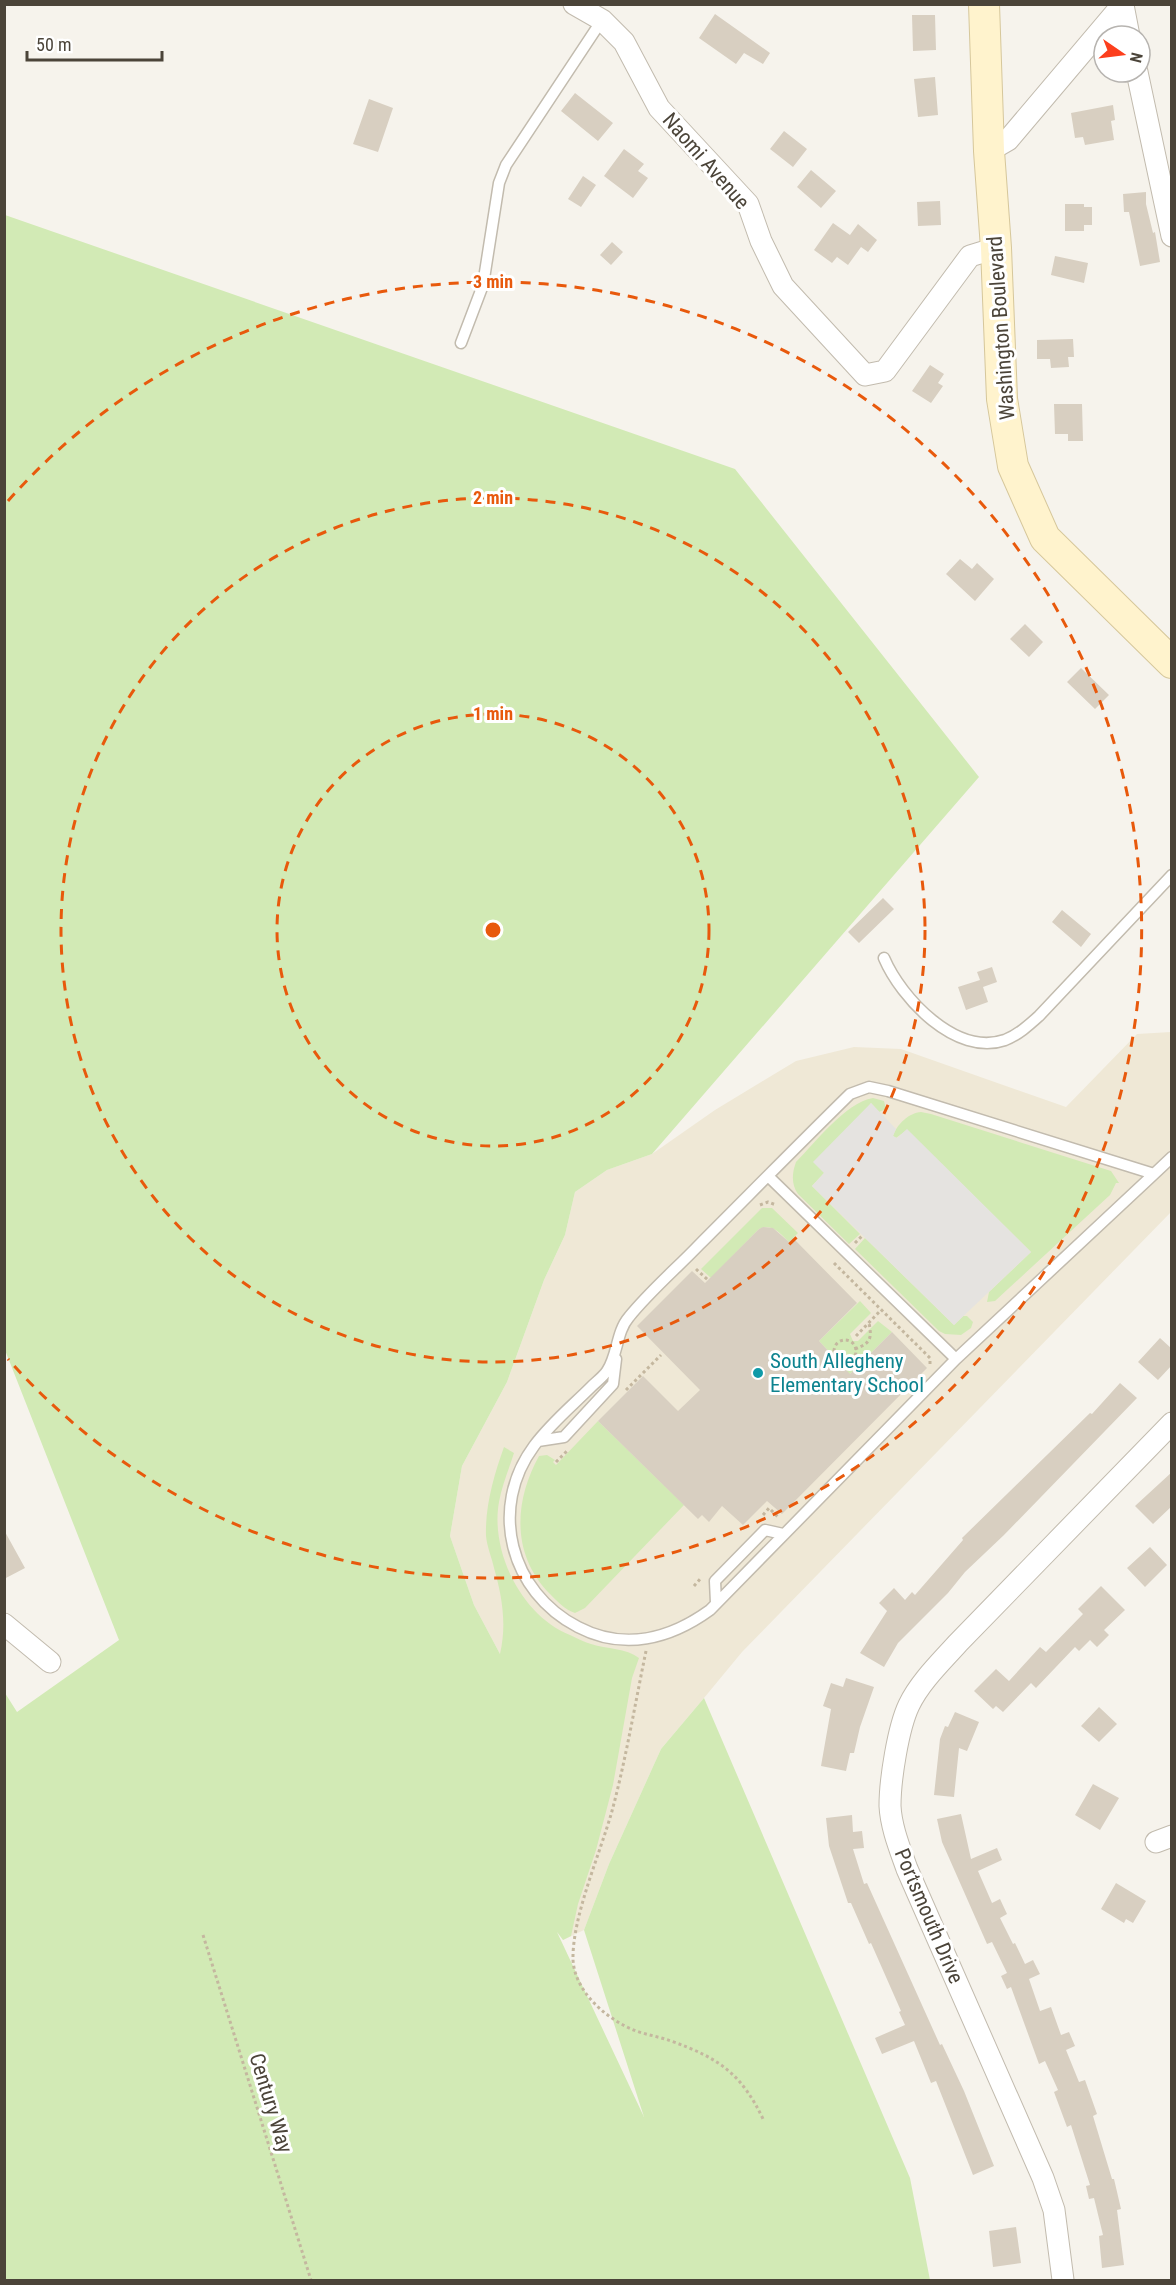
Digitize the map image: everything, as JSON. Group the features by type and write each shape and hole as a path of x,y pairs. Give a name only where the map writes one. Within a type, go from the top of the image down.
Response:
{"street":[{"name":"Naomi Avenue","path":"574,4 602,20 624,42 659,108 748,204 761,241 783,286 865,375 885,371 970,256 996,249"},
{"name":"Washington Boulevard","path":"984,4 1002,399 1013,466 1046,538 1172,663"},
{"path":"989,151 1008,140 1123,5"},
{"path":"1123,5 1127,24"},
{"path":"1140,84 1172,236"},
{"name":"Portsmouth Drive","path":"1064,2280 1054,2210 1043,2178 907,1869 890,1807 893,1772 909,1705 932,1672 1172,1423"},
{"path":"4,1624 50,1662"}],"lane":[{"path":"460,343 483,285 500,183 507,165 602,20"},
{"path":"884,958 892,977 924,1014 941,1027 959,1038 984,1042 1005,1040 1016,1035 1039,1016 1172,875"},
{"path":"1154,1174 920,1100 869,1087 850,1094 628,1318 618,1338 607,1371 538,1441 519,1472 510,1509 510,1527 516,1562 536,1594 574,1625 603,1637 648,1638 679,1629 695,1620 716,1603 956,1359 1154,1174 1172,1157"},
{"path":"768,1176 956,1359"},
{"path":"538,1441 564,1437 613,1384 618,1338"},
{"path":"716,1603 715,1581 765,1530 783,1534"}],"path":[{"path":"759,1205 768,1202 775,1204 782,1211"},
{"path":"827,1256 930,1358 930,1369"},
{"path":"696,1269 708,1280"},
{"path":"856,1336 881,1310"},
{"path":"855,1349 869,1342 871,1338 869,1323"},
{"path":"842,1339 850,1341 855,1349 856,1355 849,1363 839,1360 834,1350 838,1341 842,1339"},
{"path":"762,1516 770,1508 781,1519"},
{"path":"694,1586 701,1578"},
{"path":"648,1638 612,1810 579,1920 573,1961 579,1983 612,2019 636,2031 694,2050 721,2063 740,2079 764,2121"},
{"name":"Century Way","path":"203,1935 311,2280"}],"shaded area":[{"path":"1171,1032 1171,1212 742,1652 661,1749 609,1864 584,1930 563,1940 500,1654 474,1605 450,1536 462,1466 507,1382 544,1280 565,1235 575,1192 607,1170 652,1154 715,1110 796,1061 854,1047 901,1049 1066,1107 1137,1034"},
{"path":"871,1103 896,1129 893,1136 897,1138 907,1129 1031,1252 954,1325 812,1186 824,1173 813,1162"}],"green space":[{"path":"5,215 735,469 979,777 652,1154 607,1170 575,1192 565,1235 544,1280 507,1382 462,1466 450,1536 474,1605 500,1654 503,1610 487,1540 486,1525 491,1491 504,1447 514,1453 500,1496 497,1521 505,1561 513,1580 537,1613 553,1626 588,1643 622,1650 639,1658 632,1678 613,1785 596,1850 578,1904 571,1936 563,1940 557,1932 644,2117 584,1930 609,1864 661,1749 704,1698 910,2178 930,2280 5,2280 5,1693 17,1712 119,1640 5,1350"},
{"path":"873,1098 884,1101 886,1109 879,1112 871,1103 824,1173 812,1186 860,1234 849,1244 798,1194 793,1182 794,1170 796,1162 842,1115 862,1101"},
{"path":"921,1112 1111,1171 1119,1183 1116,1183 1110,1195 995,1301 987,1302 989,1292 1031,1252 907,1130 896,1138 893,1136 897,1127 904,1120 912,1114"},
{"path":"762,1208 772,1208 798,1233 789,1242 772,1228 759,1229 711,1278 701,1269"},
{"path":"865,1238 954,1325 963,1316 967,1316 973,1322 971,1328 961,1335 945,1334 939,1331 855,1249"},
{"path":"860,1301 871,1313 850,1334 853,1341 858,1341 878,1321 892,1332 842,1382 830,1370 838,1361 819,1341"},
{"path":"598,1421 684,1505 585,1608 575,1613 565,1608 550,1594 537,1579 528,1562 523,1545 521,1509 531,1473 539,1456 547,1455 555,1460 553,1462 556,1465"}],"building":[{"path":"715,14 770,53 763,64 744,53 736,64 699,38"},
{"path":"912,15 935,15 936,50 913,51"},
{"path":"935,77 938,115 918,117 914,79"},
{"path":"575,93 613,123 598,141 561,111"},
{"path":"369,99 393,108 378,152 353,144"},
{"path":"1113,105 1115,120 1111,121 1114,140 1085,145 1083,137 1075,138 1071,113"},
{"path":"784,131 807,149 793,167 770,149"},
{"path":"624,149 644,164 638,171 648,178 633,198 604,176"},
{"path":"811,170 836,191 821,208 797,187"},
{"path":"583,176 596,185 581,207 568,199"},
{"path":"1146,192 1146,204 1153,233 1155,232 1160,262 1140,266 1129,212 1124,212 1123,194"},
{"path":"940,201 941,225 918,226 917,202"},
{"path":"1065,204 1084,204 1084,207 1092,207 1092,225 1084,225 1084,231 1065,231"},
{"path":"833,223 850,235 858,224 877,240 868,252 861,247 848,265 837,257 832,263 814,250"},
{"path":"612,242 623,252 611,265 600,255"},
{"path":"1055,256 1088,263 1084,283 1051,275"},
{"path":"1073,339 1074,357 1068,357 1069,367 1051,368 1050,359 1037,359 1037,340"},
{"path":"930,365 944,374 938,383 943,386 931,403 912,391"},
{"path":"1054,404 1082,404 1083,441 1068,441 1068,434 1055,434"},
{"path":"960,559 972,569 977,563 994,579 975,601 946,574"},
{"path":"1025,624 1043,642 1029,657 1010,639"},
{"path":"1081,668 1109,695 1095,709 1067,682"},
{"path":"883,898 894,909 859,943 848,932"},
{"path":"1062,910 1091,934 1081,947 1052,922"},
{"path":"992,967 997,982 983,987 988,1002 966,1010 958,987 980,980 977,972"},
{"name":"South Allegheny Elementary School","path":"763,1227 773,1228 789,1242 793,1238 857,1303 819,1341 850,1374 892,1332 927,1368 782,1514 767,1501 743,1525 722,1506 709,1522 702,1515 698,1519 598,1421 643,1376 678,1411 700,1390 637,1326 692,1271 705,1283"},
{"path":"1160,1338 1172,1349 1172,1365 1158,1380 1138,1362"},
{"path":"1120,1383 1137,1398 898,1643 884,1667 860,1653 887,1611 879,1603 894,1588 905,1600 912,1592 915,1595 963,1540 962,1538 1090,1413 1092,1414"},
{"path":"1172,1472 1172,1506 1153,1524 1135,1506"},
{"path":"4,1530 25,1568 4,1579"},
{"path":"1150,1547 1167,1565 1145,1587 1127,1568"},
{"path":"1101,1586 1125,1610 1104,1630 1109,1635 1097,1647 1090,1640 1079,1651 1075,1647 1036,1688 1031,1683 1003,1712 996,1706 993,1709 974,1691 996,1669 1009,1681 1040,1647 1046,1652 1083,1614 1078,1609"},
{"path":"846,1678 874,1687 854,1753 850,1753 846,1771 821,1766 831,1709 823,1706 831,1683 843,1687"},
{"path":"1099,1707 1117,1724 1099,1742 1081,1726"},
{"path":"955,1712 979,1722 967,1751 959,1748 954,1797 934,1795 940,1739 945,1726 948,1727"},
{"path":"1093,1784 1119,1798 1100,1830 1075,1815"},
{"path":"961,1814 971,1859 997,1848 1002,1860 978,1871 992,1903 1000,1899 1007,1914 1000,1918 1025,1964 1033,1960 1040,1974 1029,1979 1040,2011 1051,2007 1061,2035 1069,2032 1075,2046 1066,2050 1079,2082 1085,2080 1097,2114 1093,2116 1112,2179 1114,2179 1121,2209 1117,2210 1124,2265 1102,2268 1099,2236 1103,2235 1094,2198 1089,2199 1086,2186 1090,2185 1071,2125 1067,2127 1054,2092 1058,2090 1045,2061 1039,2064 1011,1987 1007,1989 1001,1976 1007,1973 992,1942 987,1944 942,1842 937,1819"},
{"path":"852,1815 853,1832 862,1831 864,1848 853,1849 864,1884 867,1883 940,2045 942,2044 964,2091 994,2166 973,2175 936,2081 931,2083 914,2041 882,2054 875,2038 905,2025 871,1943 869,1944 851,1903 848,1903 829,1846 826,1818"},
{"path":"1116,1883 1146,1901 1133,1923 1126,1919 1124,1923 1101,1909"},
{"path":"1016,2227 1021,2263 993,2267 989,2231"}],"place":[{"name":"South Allegheny Elementary School","path":"758,1373"}]}
